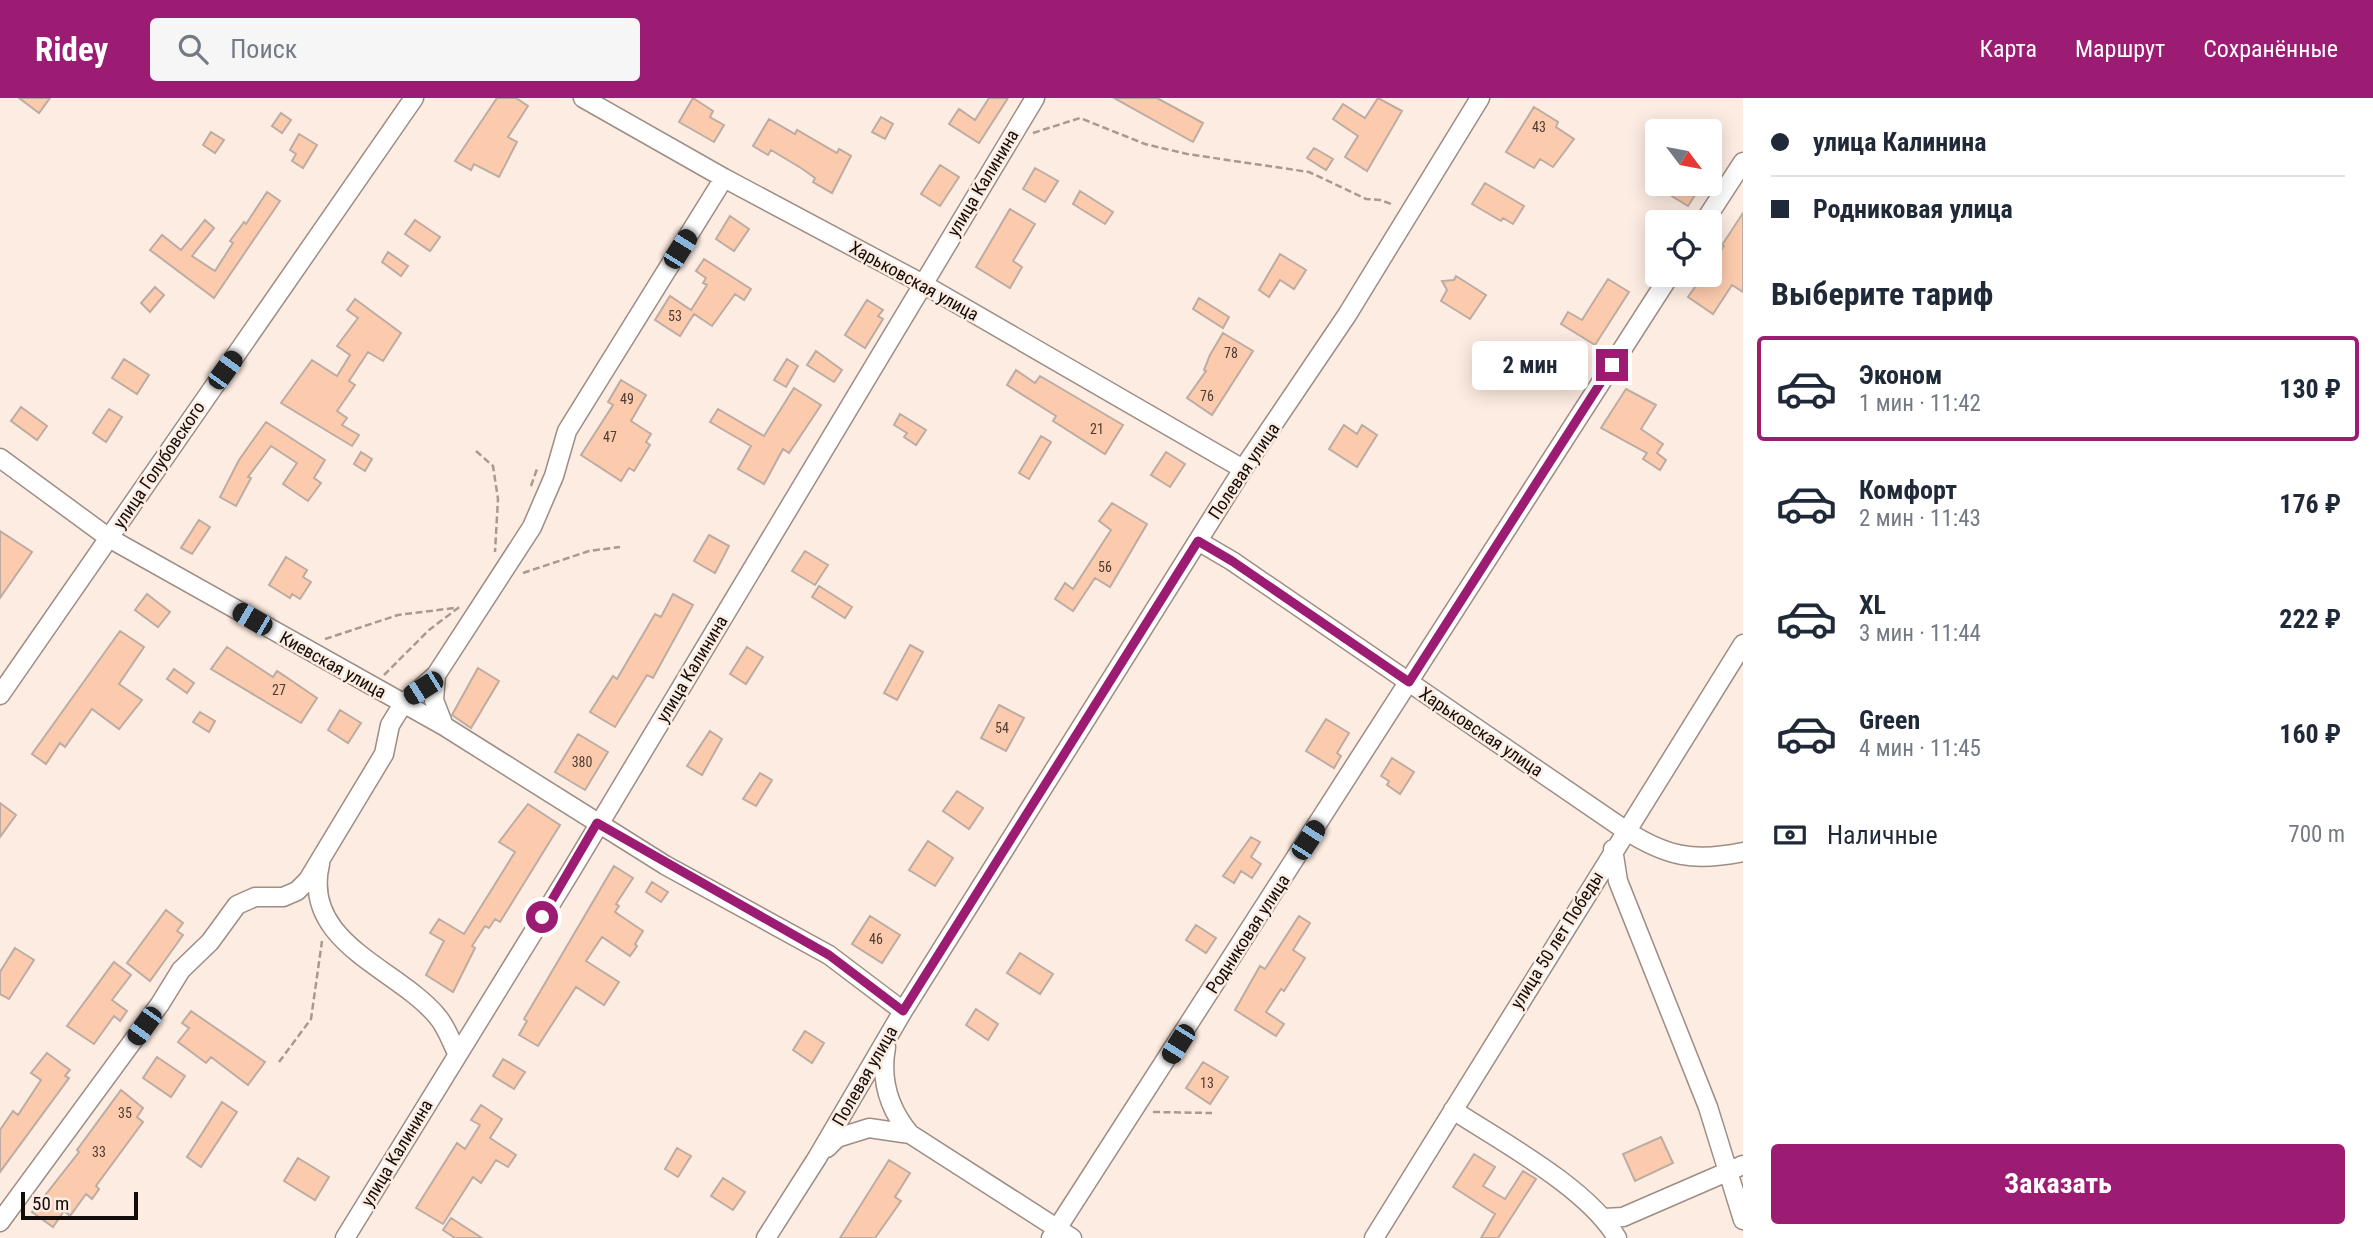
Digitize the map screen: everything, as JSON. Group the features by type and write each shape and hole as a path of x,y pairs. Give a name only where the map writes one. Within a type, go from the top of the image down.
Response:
{"street":[{"name":"улица Голубовского","path":"0,695 414,98"},
{"name":"Харьковская улица","path":"583,98 724,178 923,284 1243,469"},
{"name":"улица Калинина","path":"345,1238 571,871 597,823 1035,98"},
{"name":"Полевая улица","path":"766,1238 817,1158 903,1011 1243,469 1347,315 1479,98"},
{"path":"1712,210 1743,162"},
{"path":"0,1222 160,1004 181,970 210,942 237,905 255,897 283,897 297,891 320,861 384,754 390,725 402,704 436,676 532,527 554,476 566,431 724,178"},
{"name":"Родниковая улица","path":"1060,1235 1135,1111 1662,287"},
{"name":"Киевская улица","path":"0,458 109,538 444,726 597,823 829,955 903,1011"},
{"name":"Харьковская улица","path":"1198,541 1232,561 1625,830 1656,848 1685,858 1710,858 1743,852"},
{"name":"улица 50 лет Победы","path":"1374,1238 1743,643"},
{"path":"436,676 434,699 444,726"},
{"path":"1613,849 1618,881 1735,1169 1743,1220"},
{"path":"320,861 318,894 324,916 363,958 438,1017 457,1054"},
{"path":"888,1036 883,1062 885,1086 898,1120 911,1134 1060,1235"},
{"path":"1453,1110 1583,1198 1604,1218 1617,1238"},
{"path":"817,1158 837,1138 852,1131 888,1129 911,1134"},
{"path":"1604,1218 1623,1217 1735,1169"},
{"path":"1624,1238 1629,1222 1640,1209"}],"path":[{"path":"1008,142 1080,118 1145,144 1187,154 1309,172 1366,199 1380,200 1410,212"},
{"path":"476,452 493,466 498,499 494,560 497,584 563,558 589,551 620,548"},
{"path":"299,646 398,615 454,608 469,601"},
{"path":"372,688 454,608"},
{"path":"279,1062 311,1019 316,999 324,916"},
{"path":"1135,1111 1212,1112"}],"building":[{"path":"19,98 50,98 39,113"},
{"path":"497,98 516,98 528,106 508,137 517,142 499,177 474,164 471,170 455,161"},
{"path":"693,98 713,111 710,117 724,125 714,142 679,122"},
{"path":"989,98 1008,98 979,143 949,124 959,109 975,120"},
{"path":"1114,98 1157,98 1203,123 1193,142"},
{"path":"1378,98 1402,111 1367,171 1345,157 1358,136 1333,119 1343,104 1365,118"},
{"path":"1534,107 1558,122 1556,127 1574,139 1553,167 1540,159 1534,168 1506,152"},
{"path":"281,113 291,120 282,133 272,126"},
{"path":"881,117 893,124 885,139 872,132"},
{"path":"769,119 795,134 797,130 837,153 839,149 851,156 832,193 813,182 815,178 801,168 771,150 768,155 753,146"},
{"path":"211,132 224,140 215,153 203,145"},
{"path":"299,134 317,145 303,168 292,161 296,154 290,150"},
{"path":"1314,148 1333,159 1326,170 1307,158"},
{"path":"940,165 959,177 940,206 921,194"},
{"path":"1035,168 1058,181 1045,202 1023,189"},
{"path":"1485,183 1524,206 1513,224 1503,218 1501,221 1472,204"},
{"path":"1080,191 1113,212 1105,224 1073,204"},
{"path":"267,192 280,201 214,298 150,250 162,235 181,250 205,220 214,228 192,256 215,271 233,243 230,241 244,222 246,224"},
{"path":"1672,196 1694,196 1688,206"},
{"path":"1010,209 1035,224 1013,261 1022,267 1010,288 976,267"},
{"path":"1743,213 1743,292 1732,285 1713,314 1688,297 1695,287 1722,287 1722,245"},
{"path":"730,216 749,229 734,251 716,239"},
{"path":"415,220 440,237 430,251 405,234"},
{"path":"388,252 408,266 401,276 382,262"},
{"path":"1280,254 1306,270 1294,289 1280,280 1269,297 1259,290"},
{"path":"704,259 751,289 744,300 735,294 712,326 694,314 680,336 655,320 670,296 691,310 707,285 703,283 706,278 696,271"},
{"path":"1456,276 1486,295 1470,319 1441,301 1447,290 1442,281 1454,280"},
{"path":"1608,279 1629,292 1595,345 1561,324 1568,312 1582,320"},
{"path":"155,287 164,295 150,312 141,303"},
{"path":"1199,298 1229,317 1223,328 1193,309"},
{"path":"355,299 401,333 383,361 368,352 349,381 355,385 337,411 347,418 342,425 359,435 352,446 281,403 312,360 337,376 350,355 337,346 358,318 347,310"},
{"path":"867,300 883,310 878,316 883,319 865,348 845,335"},
{"path":"1223,333 1253,351 1212,415 1187,398 1206,371 1204,370 1210,355"},
{"path":"816,351 842,370 834,382 807,365"},
{"path":"1558,351 1579,362 1565,388 1544,376"},
{"path":"124,359 149,375 137,394 112,378"},
{"path":"787,359 798,366 786,387 774,380"},
{"path":"1016,370 1035,383 1040,376 1123,425 1105,454 1053,421 1056,416 1007,385"},
{"path":"621,380 646,395 631,421 651,434 646,442 650,445 634,471 629,468 621,481 581,455 613,405 608,402"},
{"path":"794,388 821,405 789,453 783,449 764,484 738,469 751,446 710,422 718,409 764,436"},
{"path":"1626,389 1656,405 1641,429 1663,444 1657,453 1666,460 1660,470 1643,459 1647,453 1601,428"},
{"path":"21,407 47,426 37,440 11,421"},
{"path":"109,409 122,417 106,442 93,433"},
{"path":"900,414 926,430 916,445 904,437 907,433 894,425"},
{"path":"266,422 325,460 314,478 321,483 308,501 283,484 297,463 271,446 248,477 251,478 236,506 220,497 239,460"},
{"path":"1344,425 1357,434 1362,425 1377,435 1357,467 1329,449"},
{"path":"1041,436 1051,442 1029,479 1019,473"},
{"path":"361,452 372,459 365,471 354,464"},
{"path":"1166,452 1185,464 1170,487 1151,475"},
{"path":"1112,503 1147,524 1110,587 1095,578 1073,611 1055,599 1065,583 1073,589 1111,530 1099,521"},
{"path":"199,520 210,527 192,554 181,548"},
{"path":"0,531 32,552 0,598"},
{"path":"709,535 729,546 715,573 694,561"},
{"path":"805,551 828,565 815,585 792,571"},
{"path":"286,557 307,570 303,577 311,582 300,599 292,594 290,598 269,585"},
{"path":"819,586 852,607 845,618 812,597"},
{"path":"147,594 170,612 158,627 135,610"},
{"path":"673,594 693,605 653,678 647,675 615,727 590,712 613,676 617,679 655,614 661,617"},
{"path":"120,631 144,647 119,684 142,700 119,729 92,709 65,747 60,743 46,764 32,754"},
{"path":"910,645 923,652 897,700 884,693"},
{"path":"227,647 273,677 277,671 317,698 301,723 211,669"},
{"path":"747,647 763,657 746,684 730,674"},
{"path":"478,668 499,681 471,728 452,715"},
{"path":"174,669 194,683 187,693 167,679"},
{"path":"999,705 1024,718 1006,751 981,738"},
{"path":"340,710 361,723 348,743 328,730"},
{"path":"200,712 215,721 209,732 193,722"},
{"path":"1326,719 1349,733 1337,753 1341,756 1334,768 1306,751"},
{"path":"710,731 722,739 702,775 687,766"},
{"path":"578,734 608,752 585,790 555,772"},
{"path":"1392,758 1414,772 1400,794 1387,785 1389,781 1381,776"},
{"path":"760,773 772,780 756,806 743,799"},
{"path":"957,791 983,808 969,829 943,811"},
{"path":"0,803 16,815 0,837"},
{"path":"528,804 560,825 500,922 495,919 489,928 485,926 472,946 475,948 453,992 426,975 444,941 430,933 439,919 464,934 515,852 499,842"},
{"path":"1251,837 1260,842 1251,857 1261,864 1252,878 1241,871 1234,883 1223,876"},
{"path":"928,841 953,858 935,886 909,870"},
{"path":"614,866 633,878 616,904 619,906 615,912 643,931 635,944 637,946 630,956 602,937 586,961 619,982 604,1005 576,987 538,1046 519,1035 527,1021 524,1019"},
{"path":"652,882 668,892 661,902 646,892"},
{"path":"166,910 183,923 177,931 183,935 150,981 127,963"},
{"path":"870,916 900,935 882,963 852,944"},
{"path":"1299,916 1310,923 1293,950 1305,958 1284,991 1281,989 1266,1012 1284,1024 1276,1036 1235,1010 1260,966 1265,969"},
{"path":"1196,925 1216,938 1206,953 1186,940"},
{"path":"15,948 34,960 9,999 0,994 0,972"},
{"path":"1020,953 1053,974 1040,994 1007,973"},
{"path":"114,962 131,975 112,1000 127,1011 120,1021 114,1016 94,1044 67,1026"},
{"path":"976,1009 998,1024 988,1040 966,1025"},
{"path":"191,1011 265,1062 248,1085 211,1057 206,1063 178,1042 189,1028 182,1023"},
{"path":"805,1031 824,1043 812,1063 793,1050"},
{"path":"47,1053 70,1070 65,1076 69,1078 0,1172 0,1130 13,1111 18,1115 41,1080 31,1073"},
{"path":"157,1057 185,1076 171,1097 143,1078"},
{"path":"503,1059 525,1072 514,1089 493,1076"},
{"path":"1203,1062 1228,1077 1210,1104 1186,1088"},
{"path":"121,1090 143,1108 137,1117 143,1122 96,1186 99,1189 92,1199 86,1194 70,1216 64,1211 53,1227 32,1212 79,1152 77,1150"},
{"path":"222,1102 237,1112 201,1167 187,1157"},
{"path":"481,1105 502,1119 490,1138 516,1155 508,1167 496,1160 481,1183 473,1177 443,1224 416,1208 457,1143 465,1149 480,1125 471,1120"},
{"path":"1661,1137 1673,1163 1635,1181 1623,1154"},
{"path":"677,1148 691,1156 678,1177 665,1169"},
{"path":"1474,1154 1495,1167 1483,1186 1505,1199 1523,1171 1536,1179 1498,1238 1481,1238 1495,1214 1453,1187"},
{"path":"298,1158 329,1177 315,1200 284,1181"},
{"path":"889,1160 910,1173 895,1197 901,1201 875,1238 840,1238"},
{"path":"723,1178 745,1192 733,1210 711,1196"},
{"path":"451,1218 482,1238 455,1238 443,1230"}],"route":[{"path":"542,917 597,823 829,955 903,1011 1198,541 1232,561 1409,682 1612,365"}]}
